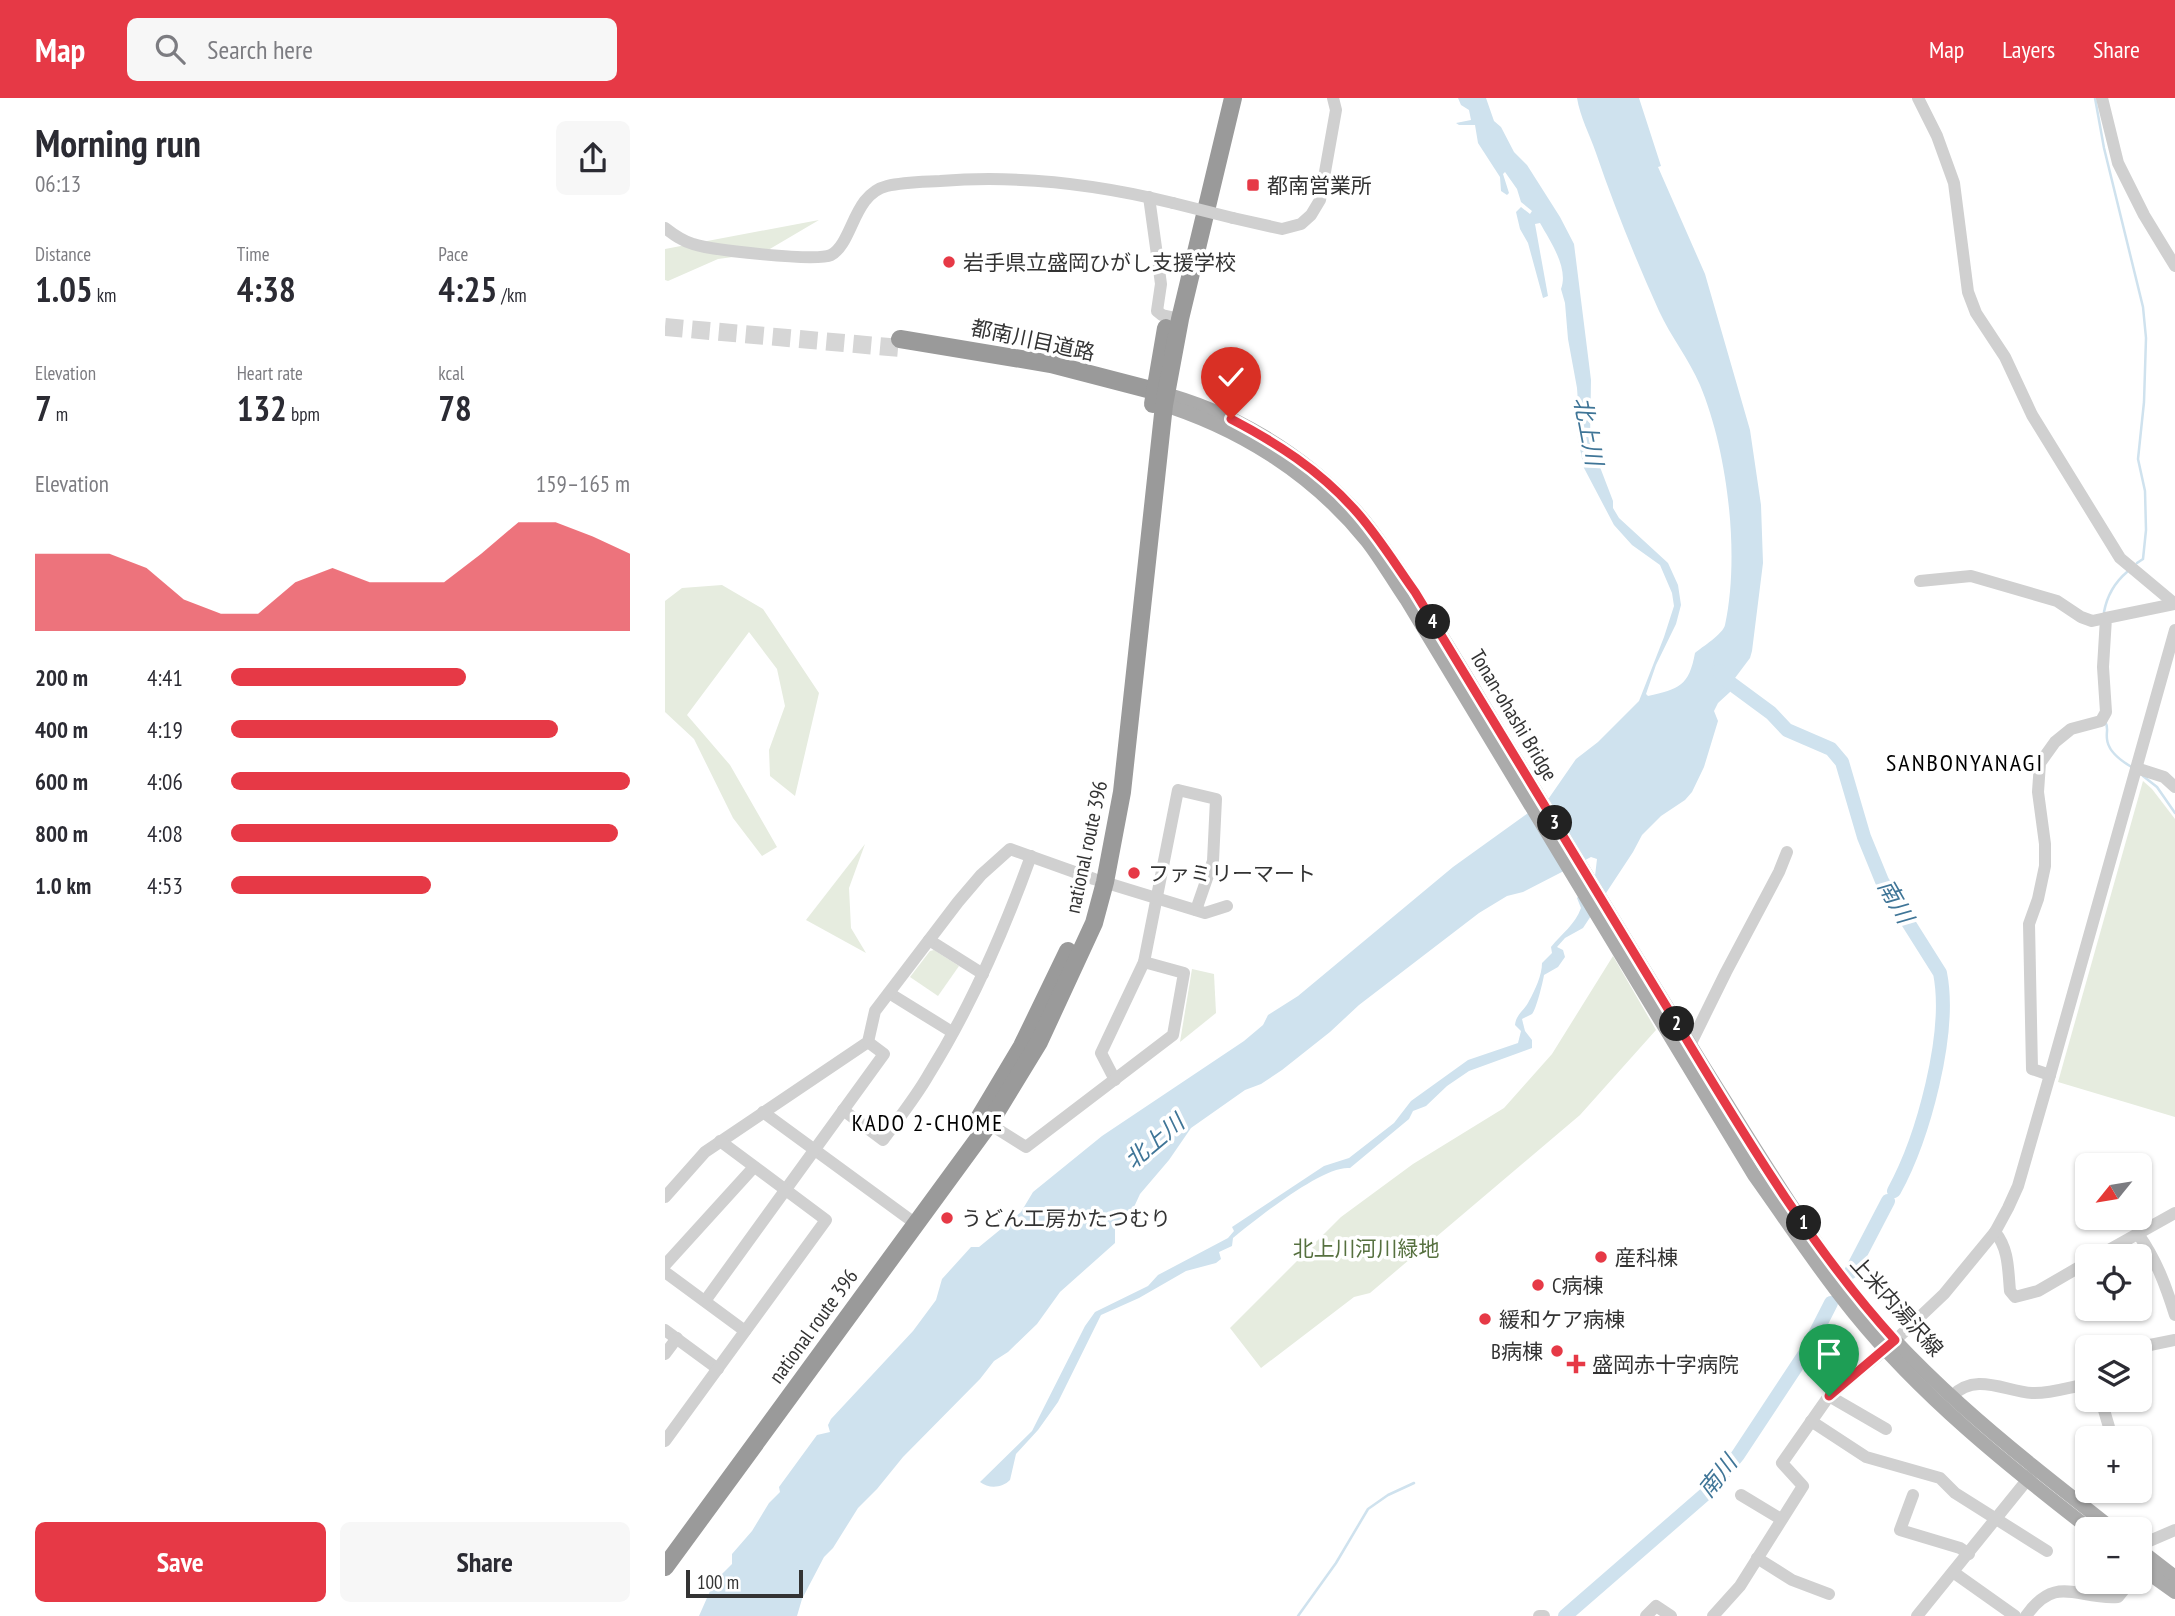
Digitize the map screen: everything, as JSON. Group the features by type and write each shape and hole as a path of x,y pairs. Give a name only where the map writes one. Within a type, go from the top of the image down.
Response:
{"highway":[{"name":"national route 396","path":"665,1567 984,1121 1083,921 1099,881 1160,398 1174,319 1225,98"},
{"name":"national route 396","path":"1174,319 1233,98"},
{"name":"都南川目道路","path":"900,343 1051,364 1160,398"},
{"name":"national route 396","path":"665,1547 912,1221"}],"main road":[{"name":"Tonan-ohashi Bridge","path":"1160,398 1231,419 1300,460 1354,508 1406,599 1676,1033"},
{"name":"上米内湯沢線","path":"1676,1033 1690,1045 1832,1264 1890,1345 1934,1397 2032,1475 2095,1517"},
{"name":"上米内湯沢線","path":"1676,1033 1754,1175 1855,1314 1952,1396 2077,1517"},
{"path":"2152,1557 2175,1577"},
{"path":"2152,1576 2175,1592"}],"street":[{"path":"665,229 675,237 693,244 714,248 778,255 831,255 841,245 856,214 869,197 881,188 977,178 1018,179 1150,197 1282,229 1301,224 1311,215 1320,200 1336,110 1333,98"},
{"path":"1918,98 1937,136 1954,183 1968,292 1976,313 2005,357 2032,415 2120,558 2175,604"},
{"path":"2102,98 2117,163 2144,215 2173,259"},
{"path":"1150,197 1161,284 1157,311 1174,319"},
{"path":"1920,581 1971,576 2057,601 2092,621 2175,604"},
{"path":"2050,1075 2032,1069 2030,1007 2029,924 2045,866 2038,792 2040,763 2055,741 2071,729 2101,721 2106,712 2102,667 2106,618"},
{"path":"1713,1616 1740,1586 1803,1486 1784,1466 1783,1460 1829,1396 1890,1345 1944,1294 1995,1232 2018,1186 2175,630"},
{"path":"2136,768 2164,777 2175,787"},
{"path":"1115,1080 1101,1053 1144,962 1178,790 1216,799 1213,861 1196,910"},
{"path":"665,1197 697,1160 720,1141 868,1042 875,1011 981,875 1010,849 1099,881 1205,913 1227,906"},
{"path":"1690,1045 1787,852"},
{"path":"843,1111 883,1140 929,1074 983,974 1005,928 1031,856"},
{"path":"929,940 983,974"},
{"path":"984,1121 1026,1147 1173,1035 1184,973 1144,962"},
{"path":"889,993 952,1032"},
{"path":"705,1301 884,1054 868,1042"},
{"path":"764,1112 912,1221"},
{"path":"665,1441 826,1220 720,1141"},
{"path":"665,1265 754,1167"},
{"path":"2120,1244 2175,1213"},
{"path":"1995,1232 2003,1241 2010,1291 2015,1297 2038,1291 2075,1270"},
{"path":"2138,1234 2164,1279 2175,1315"},
{"path":"665,1272 745,1331"},
{"path":"665,1329 718,1369"},
{"path":"665,1354 677,1338"},
{"path":"2152,1345 2175,1340"},
{"path":"1952,1396 1965,1386 1991,1384 2033,1393 2075,1386"},
{"path":"1829,1396 1886,1429"},
{"path":"1811,1421 1866,1457 1940,1478 1955,1493 2047,1551"},
{"path":"1917,1616 2032,1475"},
{"path":"1913,1494 1900,1530 1960,1548 1969,1554"},
{"path":"1741,1495 1781,1519"},
{"path":"2152,1541 2175,1530"},
{"path":"1757,1558 1792,1580 1829,1594"},
{"path":"1953,1572 2015,1616"},
{"path":"2026,1616 2036,1601 2050,1594 2063,1590 2075,1592"},
{"path":"2094,1594 2117,1597 2120,1594"},
{"path":"1646,1616 1656,1606 1671,1616"}],"green space":[{"path":"819,220 763,253 718,259 665,280 665,249"},
{"path":"722,585 763,609 819,693 795,796 770,776 769,750 785,706 777,669 749,632 687,715 730,765 777,847 762,856 733,818 694,739 665,712 665,601 682,588"},
{"path":"2143,781 2175,819 2175,1117 2058,1082"},
{"path":"865,844 849,888 851,928 866,953 806,920"},
{"path":"934,950 959,966 938,996 910,977 930,951"},
{"name":"北上川河川緑地","path":"1613,956 1656,1030 1580,1115 1370,1293 1354,1297 1261,1368 1230,1328 1341,1217 1413,1164 1504,1108 1552,1054"},
{"path":"1192,969 1214,974 1216,1013 1180,1042"}],"water":[{"name":"北上川","path":"1458,98 1486,98 1494,121 1501,127 1514,152 1527,165 1574,244 1591,380 1590,441 1619,518 1668,563 1678,585 1681,605 1676,624 1656,665 1646,694 1648,696 1668,691 1681,684 1689,673 1695,653 1725,625 1731,568 1729,504 1718,441 1700,385 1664,321 1642,272 1610,193 1577,98 1639,98 1661,166 1658,167 1705,274 1750,430 1761,505 1763,563 1750,658 1735,678 1730,692 1714,711 1718,721 1704,767 1692,792 1642,835 1583,928 1565,938 1557,947 1563,950 1565,957 1558,967 1544,975 1534,1011 1522,1019 1525,1031 1532,1040 1532,1048 1469,1071 1447,1086 1426,1106 1413,1111 1409,1119 1350,1168 1323,1175 1257,1219 1233,1238 1232,1246 1219,1252 1221,1259 1216,1263 1186,1271 1139,1298 1101,1315 1058,1402 1016,1454 1010,1480 995,1487 980,1482 1032,1431 1085,1326 1095,1312 1148,1286 1158,1275 1228,1238 1234,1231 1232,1227 1324,1166 1349,1158 1394,1123 1411,1101 1468,1060 1518,1043 1521,1031 1515,1025 1516,1021 1536,987 1542,963 1552,953 1551,947 1575,919 1581,908 1577,898 1595,876 1597,859 1591,857 1523,892 1507,896 1479,913 1359,1005 1282,1070 1261,1084 1245,1090 1191,1128 1169,1160 1140,1194 1134,1207 1115,1228 1115,1243 1060,1292 1037,1324 1008,1352 994,1361 858,1508 833,1548 824,1557 802,1599 797,1616 699,1616 714,1582 732,1564 732,1554 780,1492 779,1487 817,1435 830,1432 828,1425 831,1419 913,1331 936,1300 942,1279 971,1247 979,1247 1001,1229 1021,1212 1033,1192 1102,1136 1244,1041 1263,1025 1268,1015 1298,996 1453,867 1549,798 1576,759 1598,742 1639,701 1674,606 1672,593 1660,565 1632,545 1614,525 1584,468 1577,434 1577,388 1561,289 1561,264 1540,223 1535,224 1548,296 1543,298 1528,243 1520,229 1516,212 1521,207 1530,214 1532,211 1521,202 1517,189 1505,172 1503,174 1509,193 1507,195 1501,191 1500,177 1478,143 1475,125 1456,123 1471,120 1469,110 1461,105"}],"waterway":[{"path":"2095,98 2104,148 2143,307 2146,338 2144,402 2138,459 2145,491 2146,530 2143,559 2137,563"},
{"path":"2104,612 2112,590 2127,572"},
{"name":"南川","path":"1719,671 1729,682 1771,713 1787,730 1831,749 1842,762 1864,837 1882,881 1940,973 1942,1025 1932,1085 1915,1143 1894,1191"},
{"path":"2105,721 2107,739 2112,751 2130,766"},
{"path":"2143,776 2157,787 2175,813"},
{"name":"南川","path":"1851,1272 1888,1201"},
{"name":"南川","path":"1565,1616 1710,1490 1738,1455 1806,1352 1831,1303"},
{"path":"1298,1616 1336,1563 1368,1509 1388,1495 1414,1483"}],"tunnel":[{"path":"665,327 900,348"}],"place":[{"name":"都南営業所","path":"1253,185"},
{"name":"岩手県立盛岡ひがし支援学校","path":"949,262"},
{"name":"ファミリーマート","path":"1134,873"},
{"name":"うどん工房かたつむり","path":"947,1218"},
{"name":"産科棟","path":"1601,1257"},
{"name":"C病棟","path":"1538,1285"},
{"name":"緩和ケア病棟","path":"1485,1319"},
{"name":"B病棟","path":"1557,1351"},
{"name":"盛岡赤十字病院","path":"1576,1364"}],"district":[{"name":"SANBONYANAGI","path":"1965,762"},
{"name":"KADO 2-CHOME","path":"928,1122"}],"route":[{"path":"1231,419 1300,460 1354,508 1375,535 1415,592 1679,1028 1766,1166 1832,1264 1862,1304 1895,1340 1829,1396"}]}
